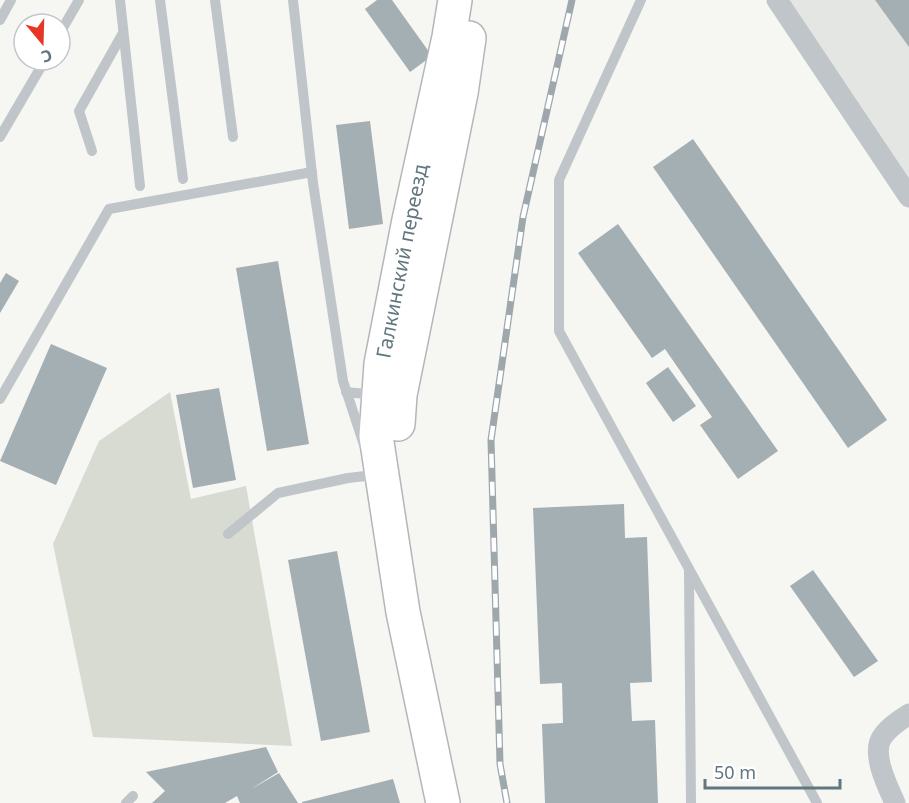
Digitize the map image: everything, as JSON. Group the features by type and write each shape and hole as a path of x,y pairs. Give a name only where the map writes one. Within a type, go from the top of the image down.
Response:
{"main road":[{"name":"Галкинский переезд","path":"443,803 403,612 391,525 389,395 381,364 455,0"},
{"name":"Галкинский переезд","path":"389,395 461,93 475,0"}],"street":[{"path":"777,0 909,197"},
{"path":"895,803 879,763 879,741 892,725 909,714"}],"lane":[{"path":"0,20 11,0"},
{"path":"120,0 140,186"},
{"path":"160,0 183,179"},
{"path":"215,0 233,136"},
{"path":"292,0 312,172 343,381 391,525"},
{"path":"641,0 559,180 558,331 818,803"},
{"path":"92,151 79,111 124,33"},
{"path":"0,137 38,72"},
{"path":"0,399 109,209 312,172"},
{"path":"346,392 389,395"},
{"path":"228,534 278,493 348,478 374,475"},
{"path":"689,569 691,803"}],"shaded area":[{"path":"784,0 909,0 909,184"},
{"path":"170,392 191,499 246,486 292,746 93,737 53,544 99,441"}],"building":[{"path":"377,0 392,0 432,56 410,72 365,9"},
{"path":"875,0 909,0 909,47"},
{"path":"370,121 383,224 349,229 336,125"},
{"path":"693,139 887,420 848,448 653,167"},
{"path":"618,224 778,451 738,479 700,425 712,417 665,349 652,358 578,253"},
{"path":"278,261 309,444 267,451 236,268"},
{"path":"6,273 19,281 0,313 0,283"},
{"path":"51,344 107,368 56,485 0,461"},
{"path":"668,367 696,406 673,422 646,383"},
{"path":"219,388 236,480 193,488 176,395"},
{"path":"624,504 625,538 647,537 652,682 630,683 632,721 655,720 658,803 545,803 542,724 563,723 562,683 540,684 533,508"},
{"path":"337,551 370,732 321,741 288,560"},
{"path":"813,570 878,661 854,677 790,586"},
{"path":"266,747 278,772 253,788 279,773 298,803 240,803 237,796 225,803 152,803 165,791 146,772"},
{"path":"393,779 400,803 302,803 302,802"}],"railway":[{"path":"507,803 500,764 491,440 523,217 572,0"}]}
